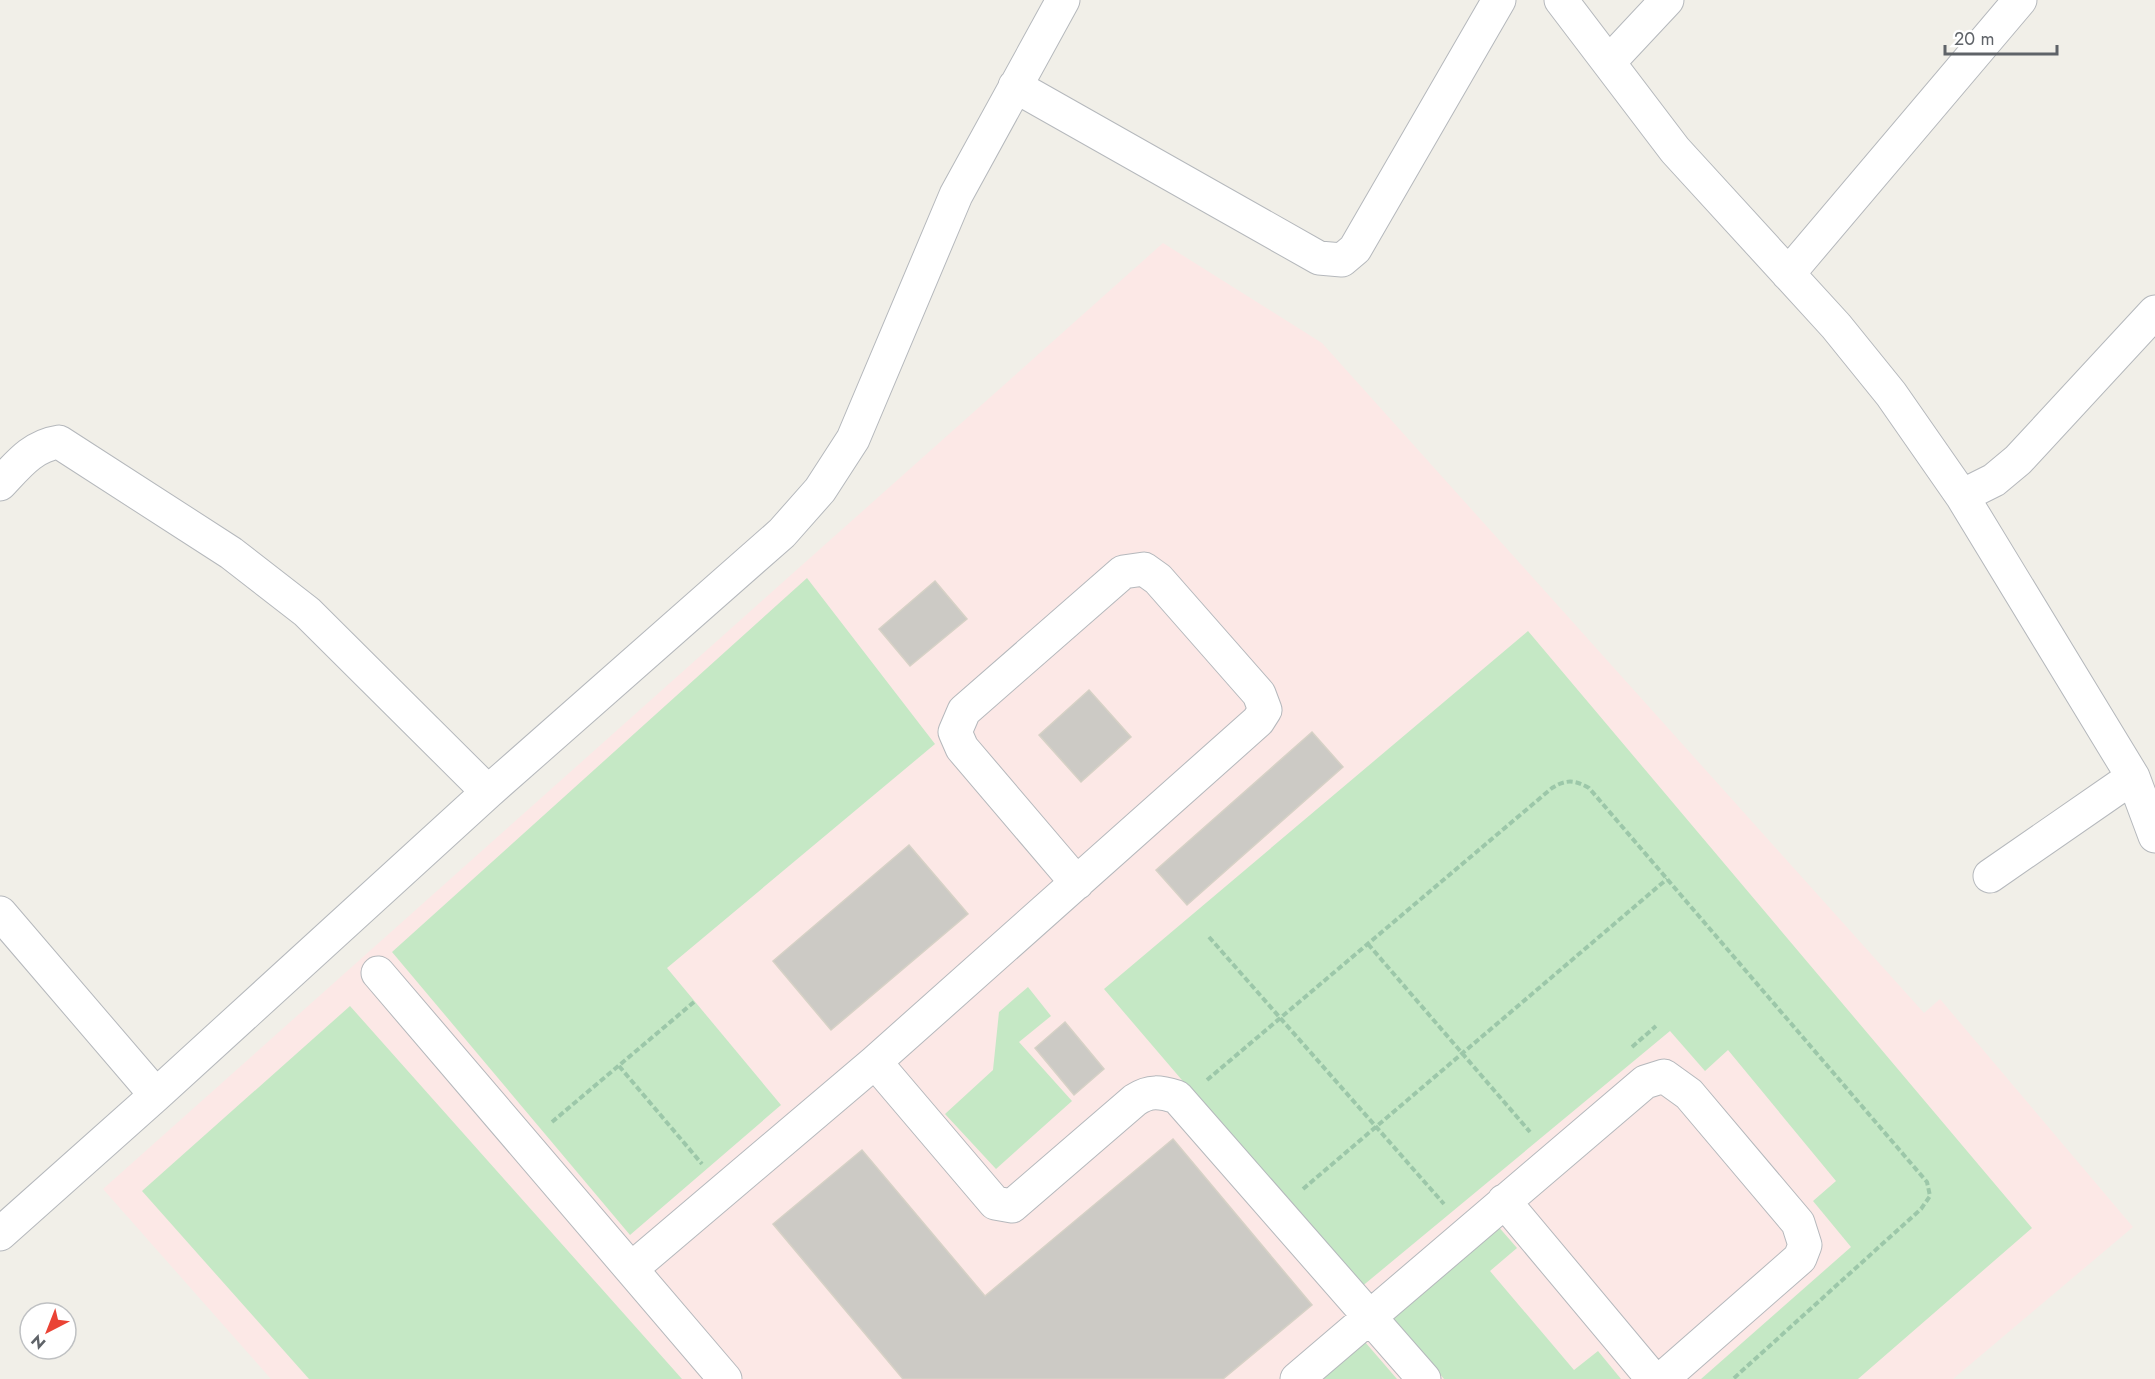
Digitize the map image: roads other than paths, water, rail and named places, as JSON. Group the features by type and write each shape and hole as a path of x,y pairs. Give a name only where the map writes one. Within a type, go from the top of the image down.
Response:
{"street":[{"path":"0,1234 488,792 782,533 820,490 852,440 956,195 1063,0"},
{"path":"1015,86 1320,258 1341,260 1355,249 1499,0"},
{"path":"1561,0 1701,180 1788,274 1891,394 1962,496 2133,777 2155,836"},
{"path":"1609,62 1666,0"},
{"path":"1788,274 2020,0"},
{"path":"1962,496 1994,480 2018,460 2155,312"},
{"path":"0,484 26,456 43,444 59,442 231,553 307,612 488,792"},
{"path":"631,1269 875,1062 1077,883 1258,721 1264,710 1259,694 1158,579 1144,569 1123,572 964,711 955,732 962,747 1077,883"},
{"path":"1990,876 2133,777"},
{"path":"0,913 156,1095"},
{"path":"378,973 725,1379"},
{"path":"875,1062 995,1203 1012,1206 1135,1100 1146,1093 1159,1092 1177,1097 1424,1379"},
{"path":"1297,1379 1645,1082 1664,1076 1689,1094 1798,1223 1805,1245 1800,1258 1662,1379"},
{"path":"1504,1201 1653,1379"}]}
